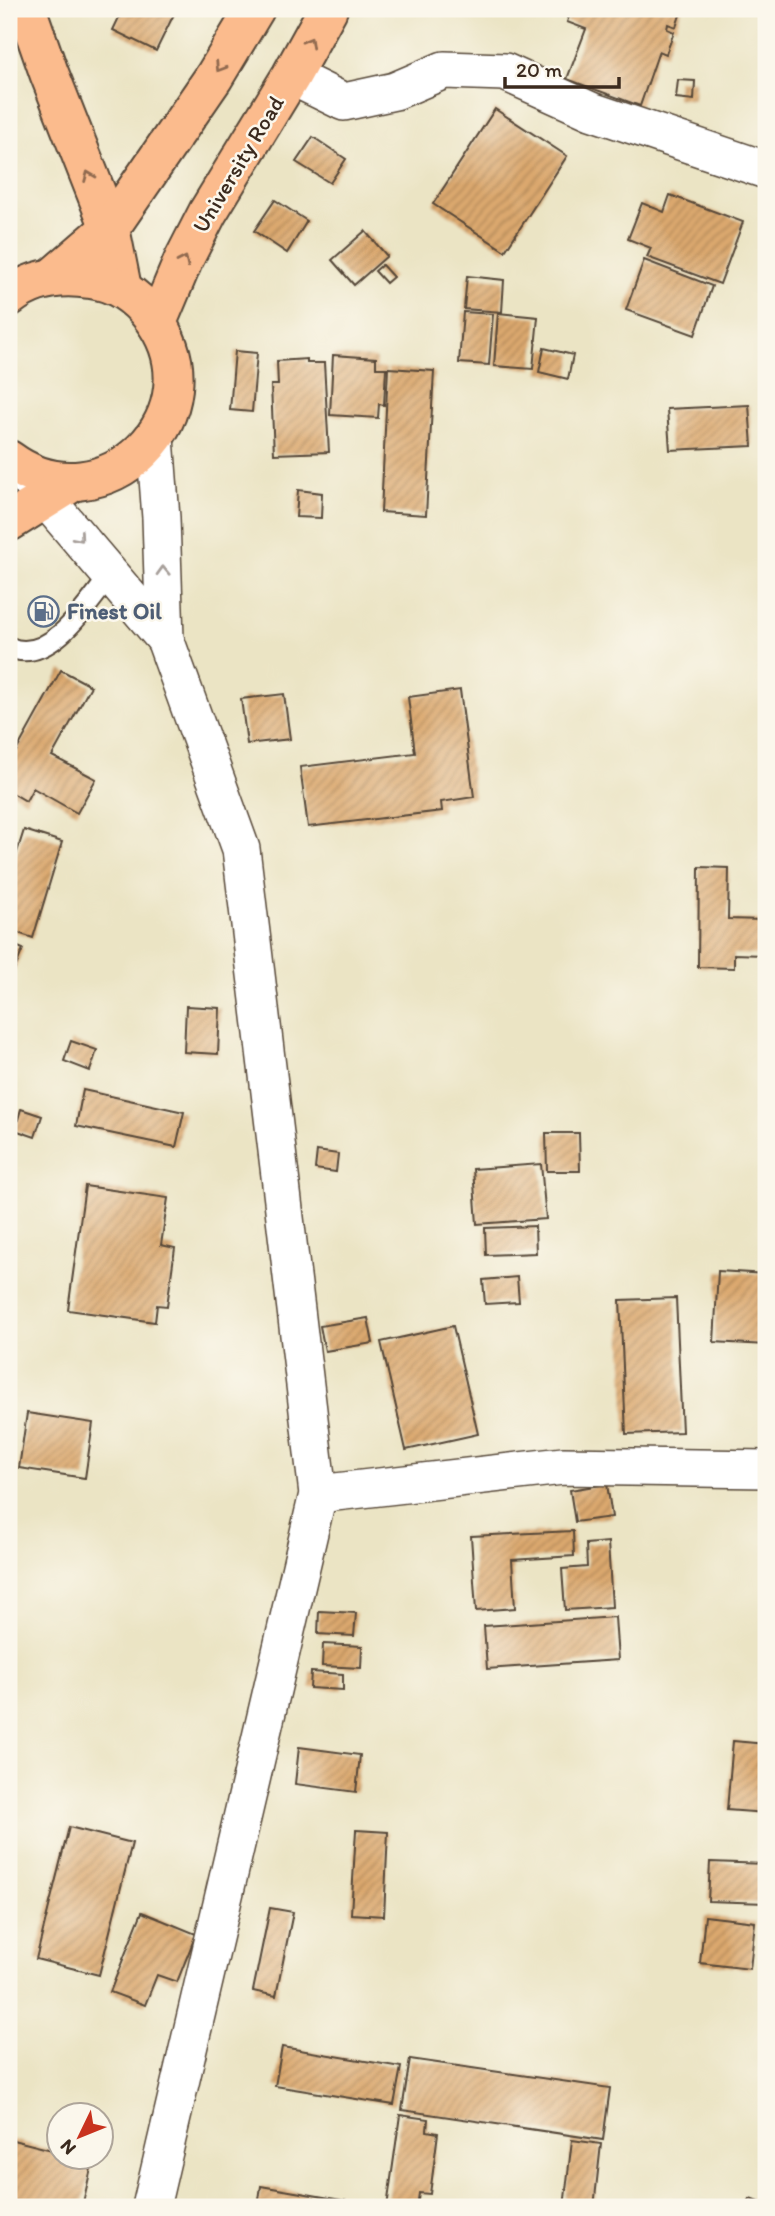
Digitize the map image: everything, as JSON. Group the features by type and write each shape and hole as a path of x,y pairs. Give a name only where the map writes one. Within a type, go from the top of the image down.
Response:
{"main road":[{"path":"24,9 110,228 122,288"},
{"path":"53,277 110,228 214,76 256,9"},
{"name":"University Road","path":"157,323 183,261 208,212 291,76 328,9"},
{"path":"9,297 34,282 53,277 74,276 100,280 122,288 146,309 157,323 168,345 173,369 172,393 166,416 155,438 139,456 119,469 60,490 9,522"},
{"path":"14,464 48,479 60,490"}],"street":[{"path":"291,76 344,102 395,91 444,71 505,72 591,111 766,170"},
{"path":"152,2207 318,1494 241,849 165,639 155,438"},
{"path":"60,490 111,574 165,639"},
{"path":"318,1494 562,1466 766,1469"}],"lane":[{"path":"9,647 18,652 45,646 76,619 111,574"}],"building":[{"path":"123,9 176,10 156,51 113,30"},
{"path":"572,9 682,9 676,27 668,24 667,29 674,32 666,54 659,51 640,106 567,79 586,29 567,22"},
{"path":"678,80 695,81 694,100 676,98"},
{"path":"495,109 567,156 505,251 433,204"},
{"path":"313,137 346,159 330,183 296,162"},
{"path":"670,195 743,222 720,284 647,257 651,248 628,239 642,203 664,212"},
{"path":"275,200 307,221 287,253 254,231"},
{"path":"365,231 387,256 354,285 332,260"},
{"path":"644,260 712,286 695,335 626,310"},
{"path":"382,265 393,277 386,283 375,271"},
{"path":"467,276 504,280 502,312 464,309"},
{"path":"463,312 493,314 489,365 459,363"},
{"path":"498,313 538,317 533,369 494,366"},
{"path":"544,348 573,355 568,379 539,372"},
{"path":"235,351 257,353 252,412 230,410"},
{"path":"333,355 376,358 376,368 386,368 384,405 379,404 378,418 330,415"},
{"path":"307,359 307,363 324,363 329,452 274,454 271,385 278,385 277,361"},
{"path":"388,368 434,371 426,515 381,512"},
{"path":"749,405 752,446 670,450 667,409"},
{"path":"298,490 322,493 321,518 296,517"},
{"path":"61,670 91,686 52,756 96,779 77,813 33,788 26,801 9,791 9,764"},
{"path":"460,690 474,797 441,802 442,811 308,827 300,767 415,753 408,697"},
{"path":"284,694 290,739 247,744 241,699"},
{"path":"24,830 62,842 33,938 9,930 9,878"},
{"path":"699,867 729,868 728,919 763,920 763,955 734,954 734,968 698,967"},
{"path":"9,943 23,949 9,983"},
{"path":"186,1006 220,1008 218,1054 184,1052"},
{"path":"71,1041 97,1050 90,1071 64,1061"},
{"path":"83,1090 184,1112 176,1147 76,1126"},
{"path":"21,1109 42,1116 35,1137 15,1130"},
{"path":"546,1133 579,1133 580,1171 547,1171"},
{"path":"317,1151 338,1154 336,1172 315,1169"},
{"path":"541,1164 546,1219 477,1224 473,1169"},
{"path":"85,1186 168,1198 161,1245 175,1248 167,1306 157,1305 155,1322 68,1310"},
{"path":"535,1226 536,1253 486,1255 485,1228"},
{"path":"718,1271 766,1274 766,1345 714,1342"},
{"path":"517,1277 519,1302 485,1304 483,1280"},
{"path":"676,1298 682,1432 626,1434 620,1300"},
{"path":"368,1318 373,1343 325,1351 320,1326"},
{"path":"453,1326 478,1434 406,1450 381,1342"},
{"path":"27,1413 93,1423 85,1478 19,1468"},
{"path":"607,1484 612,1517 575,1522 570,1490"},
{"path":"573,1531 574,1556 512,1560 515,1608 476,1611 471,1536"},
{"path":"608,1542 612,1607 565,1610 562,1569 587,1567 586,1544"},
{"path":"319,1611 356,1613 354,1636 318,1634"},
{"path":"615,1617 618,1660 487,1669 484,1626"},
{"path":"323,1644 362,1646 361,1668 322,1666"},
{"path":"311,1672 343,1674 343,1690 310,1688"},
{"path":"733,1741 766,1744 766,1813 727,1810"},
{"path":"299,1747 360,1755 356,1792 295,1784"},
{"path":"69,1827 132,1843 99,1975 36,1959"},
{"path":"356,1830 388,1832 384,1916 351,1914"},
{"path":"710,1862 766,1864 766,1903 708,1901"},
{"path":"270,1908 293,1912 276,1996 253,1991"},
{"path":"142,1912 196,1934 177,1982 157,1975 145,2005 110,1992"},
{"path":"705,1916 755,1922 750,1969 700,1963"},
{"path":"282,2047 401,2067 394,2105 275,2086"},
{"path":"410,2059 610,2088 603,2140 402,2110"},
{"path":"400,2115 428,2119 427,2131 438,2133 430,2194 419,2193 417,2207 387,2207"},
{"path":"9,2139 46,2148 46,2170 91,2170 82,2207 9,2207"},
{"path":"572,2140 601,2144 594,2207 564,2207"},
{"path":"261,2186 375,2206 258,2207"},
{"path":"750,2199 766,2205 766,2207 747,2207"}],"place":[{"name":"Finest Oil","path":"44,611"}]}
